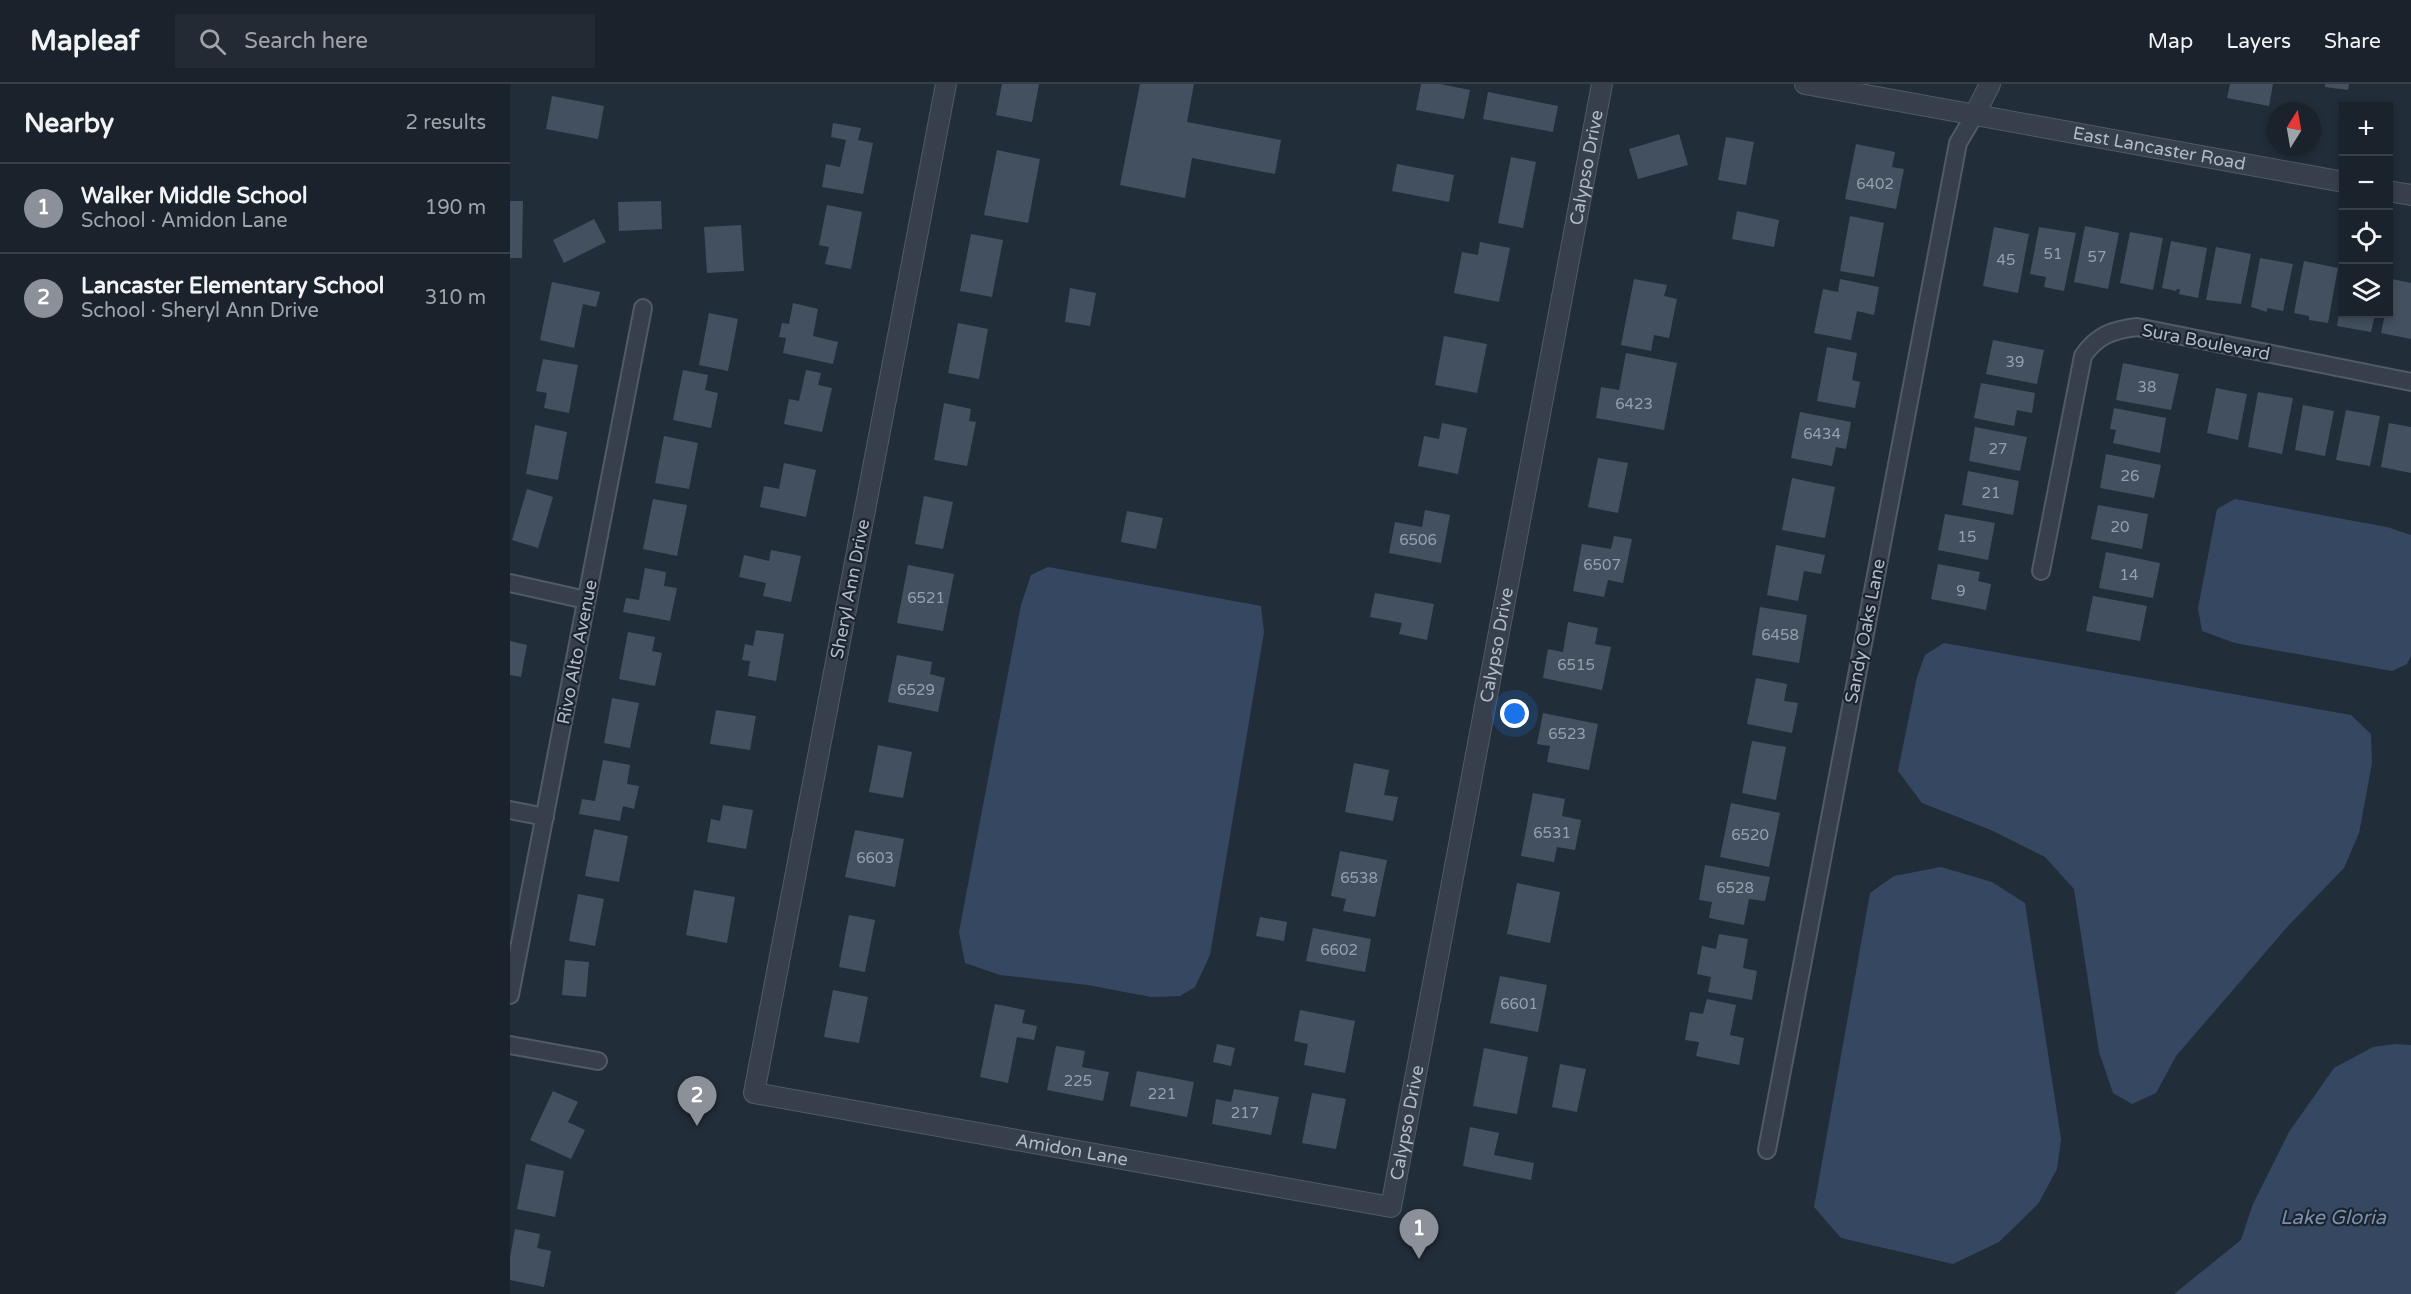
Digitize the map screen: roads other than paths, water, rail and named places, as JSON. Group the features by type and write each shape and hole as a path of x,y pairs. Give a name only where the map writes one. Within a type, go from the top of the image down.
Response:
{"street":[{"name":"Sheryl Ann Drive","path":"754,1093 946,84"},
{"name":"Calypso Drive","path":"1391,1207 1602,84"},
{"name":"East Lancaster Road","path":"1805,84 2339,182"},
{"path":"1974,116 1990,84"},
{"name":"Sandy Oaks Lane","path":"1767,1150 1958,143 1974,116"},
{"path":"2393,192 2411,195"},
{"name":"Rivo Alto Avenue","path":"510,995 644,308"},
{"name":"Sura Boulevard","path":"2041,571 2084,356 2101,335 2117,329 2137,327 2411,382"},
{"path":"510,583 586,600"},
{"path":"510,810 545,817"},
{"path":"510,1045 598,1061"},
{"name":"Amidon Lane","path":"754,1093 1391,1207"}],"water":[{"path":"2235,499 2387,527 2411,535 2411,656 2407,664 2392,671 2235,643 2202,631 2198,608 2217,509"},
{"path":"1048,567 1261,606 1264,632 1210,955 1195,987 1180,996 1151,997 1088,985 1000,975 965,963 959,932 1021,605 1031,575"},
{"path":"1944,643 2351,715 2371,734 2372,763 2359,833 2344,868 2288,926 2176,1056 2156,1093 2132,1104 2113,1093 2099,1052 2074,889 2045,857 1991,830 1922,803 1898,771 1917,677 1925,655"},
{"path":"1941,867 1992,882 2025,903 2061,1139 2057,1169 2038,1204 1999,1242 1953,1264 1841,1238 1814,1207 1870,893 1894,876"},
{"name":"Lake Gloria","path":"2395,1044 2411,1045 2411,1294 2174,1294 2241,1240 2253,1204 2289,1132 2334,1068 2373,1047"}],"place":[{"name":"Lancaster Elementary School","path":"697,1126"},
{"name":"Walker Middle School","path":"1419,1259"}]}
